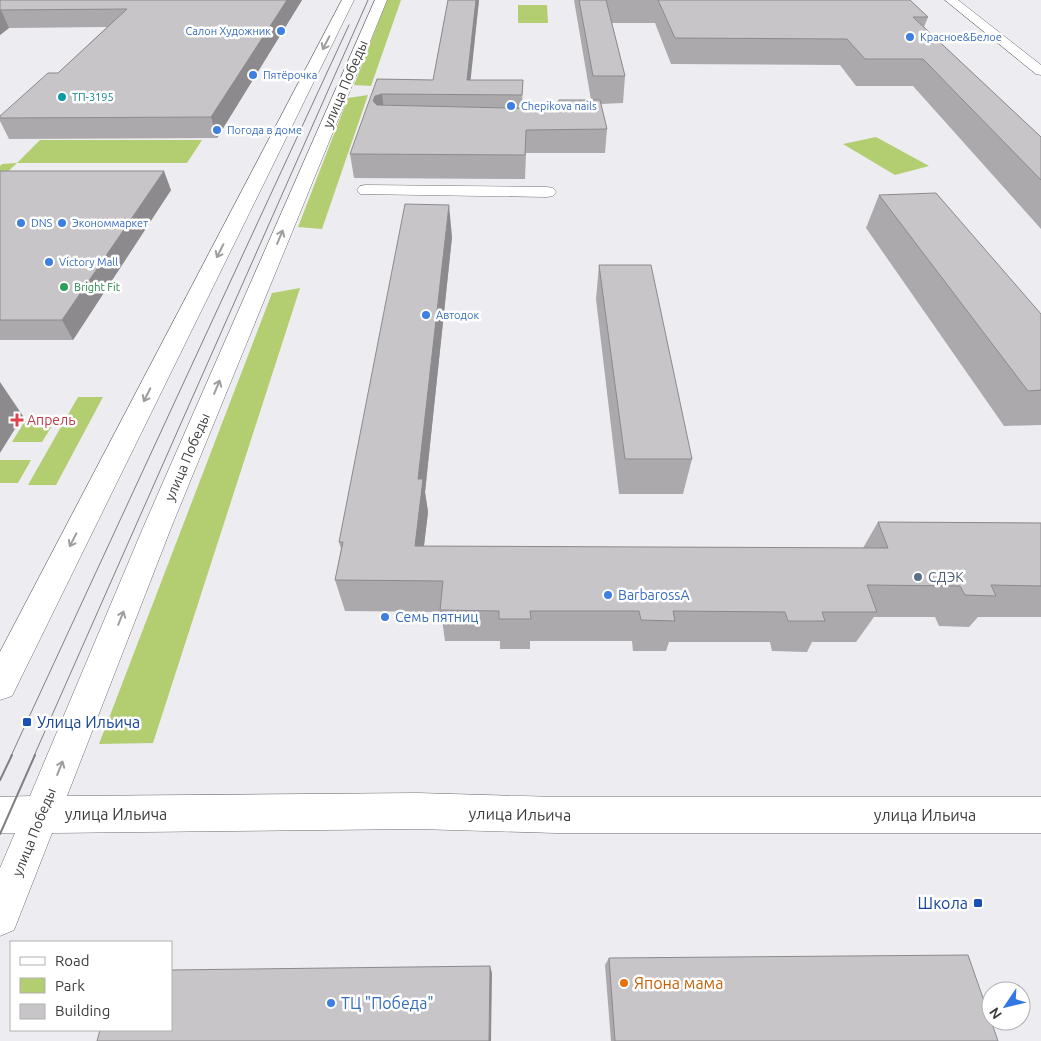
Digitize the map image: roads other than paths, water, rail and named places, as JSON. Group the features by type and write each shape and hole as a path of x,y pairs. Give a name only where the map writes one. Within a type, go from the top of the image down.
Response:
{"main road":[{"path":"0,685 348,0"},
{"name":"улица Победы","path":"0,916 161,519 381,0"},
{"path":"951,0 1041,71"},
{"path":"366,190 547,192"},
{"name":"улица Ильича","path":"0,815 41,813 418,811 556,815 1041,815"}],"tram line":[{"path":"34,756 368,0"},
{"path":"11,756 349,25"},
{"path":"0,780 12,755"},
{"path":"0,834 35,755"}],"place":[{"name":"Салон Художник","path":"281,31"},
{"name":"Красное&Белое","path":"910,37"},
{"name":"Пятёрочка","path":"253,75"},
{"name":"ТП-3195","path":"62,97"},
{"name":"Chepikova nails","path":"511,106"},
{"name":"Погода в доме","path":"217,130"},
{"name":"DNS","path":"21,223"},
{"name":"Экономмаркет","path":"62,223"},
{"name":"Victory Mall","path":"49,262"},
{"name":"Bright Fit","path":"64,287"},
{"name":"Автодок","path":"426,315"},
{"name":"Апрель","path":"17,420"},
{"name":"СДЭК","path":"918,577"},
{"name":"BarbarossA","path":"608,595"},
{"name":"Семь пятниц","path":"385,617"},
{"name":"Улица Ильича","path":"27,722"},
{"name":"Школа","path":"978,903"},
{"name":"Япона мама","path":"624,983"},
{"name":"ТЦ \"Победа\"","path":"331,1003"}]}
